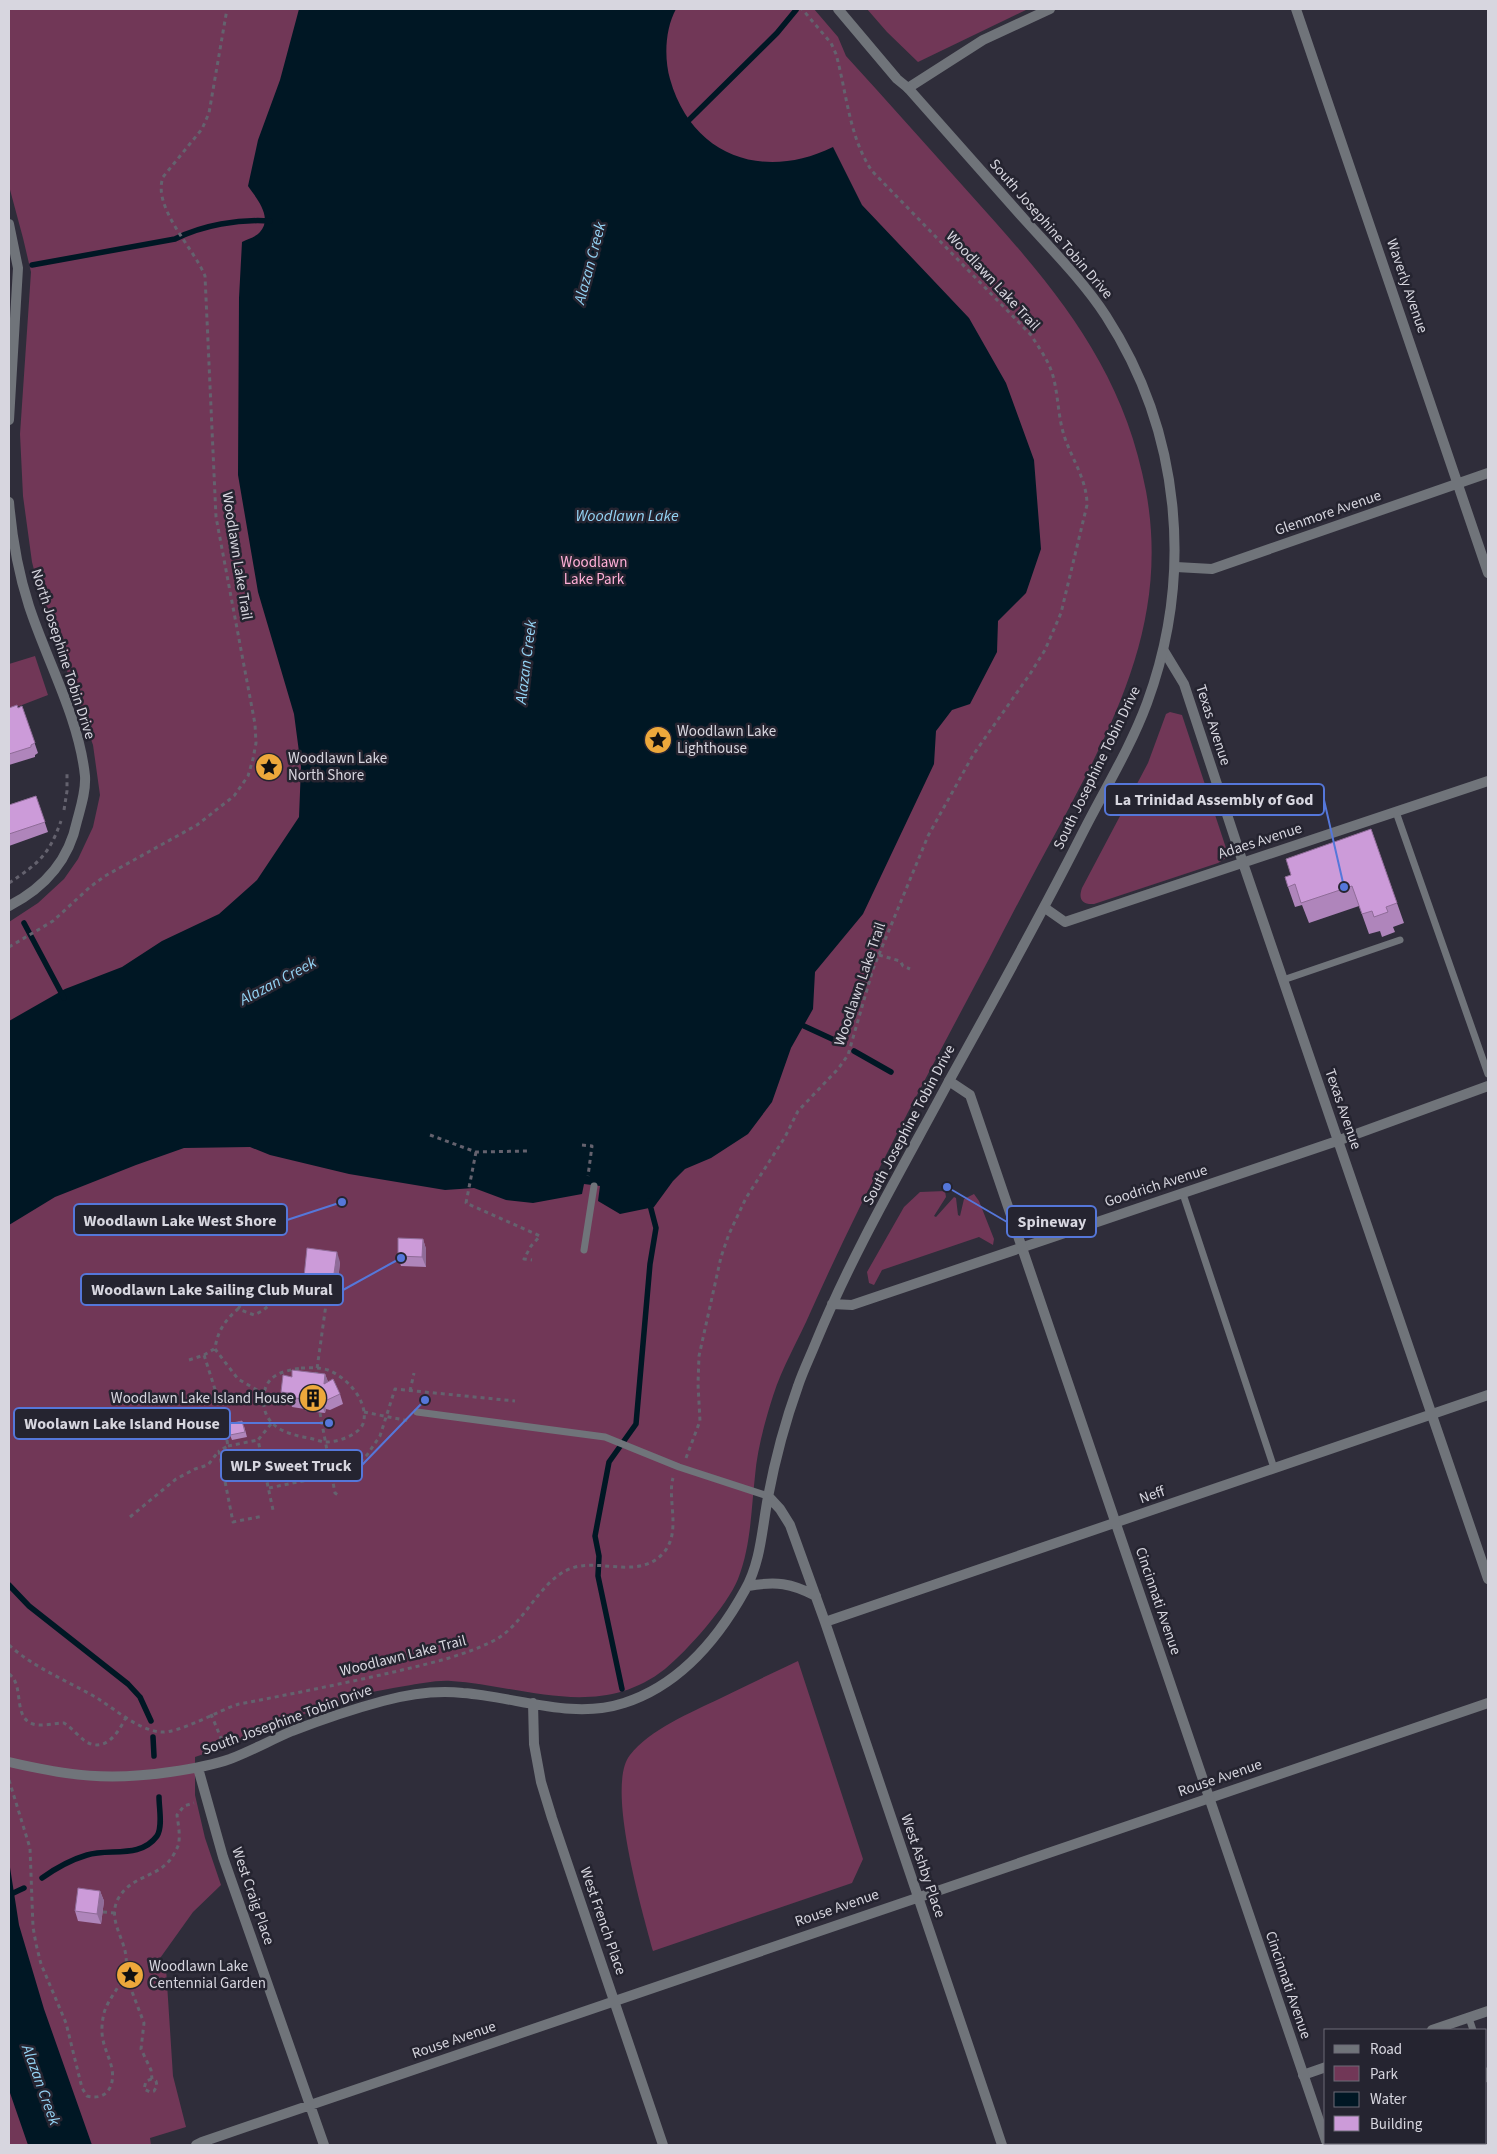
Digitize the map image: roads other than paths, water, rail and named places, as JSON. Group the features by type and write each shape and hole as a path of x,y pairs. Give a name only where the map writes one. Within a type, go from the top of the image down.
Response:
{"street":[{"name":"South Josephine Tobin Drive","path":"9,1762 66,1774 107,1778 143,1776 198,1768 229,1759 294,1730 382,1701 416,1694 438,1692 463,1693 589,1711 626,1703 659,1687 689,1665 712,1641 748,1586 758,1556 768,1496 787,1418 799,1382 832,1304 866,1236 1045,908 1146,706 1164,652 1172,609 1176,567 1168,474 1159,433 1146,393 1127,353 1106,316 1079,280 908,88 897,79 838,9"},
{"path":"908,88 983,40 1046,9"},
{"name":"Waverly Avenue","path":"1296,9 1459,483 1488,573"},
{"path":"9,224 13,270 9,420"},
{"name":"Glenmore Avenue","path":"1176,567 1212,569 1488,473"},
{"name":"North Josephine Tobin Drive","path":"9,502 21,580 36,626 68,709 76,734 85,776 84,793 73,839 66,853 55,871 24,898 9,906"},
{"name":"Texas Avenue","path":"1164,652 1184,684 1337,1141 1488,1579"},
{"name":"Adaes Avenue","path":"1045,908 1065,922 1488,781"},
{"name":"Cincinnati Avenue","path":"949,1081 970,1096 1324,2134"},
{"name":"Goodrich Avenue","path":"832,1304 852,1305 1337,1141 1488,1086"},
{"name":"Neff","path":"825,1622 1488,1395"},
{"name":"West Ashby Place","path":"768,1496 780,1508 790,1525 816,1596 1002,2145"},
{"path":"748,1586 765,1583 784,1583 798,1587 816,1596"},
{"name":"Rouse Avenue","path":"196,2145 1488,1702"},
{"name":"West French Place","path":"533,1703 534,1744 544,1791 663,2145"},
{"name":"West Craig Place","path":"198,1768 223,1857 324,2145"},
{"path":"1435,2029 1488,2011"},
{"path":"1303,2075 1324,2068"}],"lane":[{"path":"1396,812 1488,1074"},
{"path":"1283,980 1400,940"},
{"path":"584,1250 593,1188"},
{"path":"1183,1194 1274,1468"},
{"path":"417,1412 605,1437 679,1467 768,1496"},
{"path":"1469,2018 1473,2029"}],"water":[{"name":"Woodlawn Lake","path":"299,9 676,9 668,34 666,53 668,71 680,106 695,127 713,144 734,155 757,161 782,162 807,157 833,147 862,205 969,318 1006,383 1034,460 1041,549 1026,593 998,621 997,652 970,704 952,710 936,731 934,764 863,914 815,972 813,1009 791,1048 772,1102 748,1134 711,1158 685,1169 673,1181 654,1207 620,1214 598,1201 600,1186 584,1184 582,1194 533,1203 506,1200 474,1188 445,1190 349,1174 270,1155 250,1147 184,1148 55,1197 9,1225 9,1021 65,989 122,967 162,941 219,914 257,880 299,817 301,767 294,714 258,592 238,475 239,298 242,242 258,234 264,226 265,220 262,208 248,186 258,140 280,80"},
{"path":"9,1861 19,1925 44,2009 92,2145 28,2145 9,2090"}],"waterway":[{"name":"Alazan Creek","path":"689,120 777,33 796,10"},
{"path":"32,265 175,239 197,230 221,224 270,221"},
{"path":"24,923 64,998"},
{"path":"804,1026 843,1044"},
{"path":"854,1051 891,1072"},
{"path":"622,1689 598,1576 599,1556 595,1536 609,1462 636,1424 650,1264 656,1228 649,1201"},
{"path":"9,1585 29,1606 128,1684 140,1697 151,1721"},
{"path":"153,1737 154,1756"},
{"path":"42,1878 63,1865 87,1855 124,1852 142,1848 150,1843 157,1836 160,1828 159,1797"},
{"path":"9,1895 24,1888"}],"place":[{"name":"Woodlawn Lake Lighthouse","path":"658,740"},
{"name":"Woodlawn Lake North Shore","path":"269,767"},
{"name":"La Trinidad Assembly of God","path":"1344,887"},
{"name":"Spineway","path":"947,1187"},
{"name":"Woodlawn Lake West Shore","path":"342,1202"},
{"name":"Woodlawn Lake Sailing Club Mural","path":"401,1258"},
{"name":"Woodlawn Lake Island House","path":"313,1398"},
{"name":"WLP Sweet Truck","path":"425,1400"},
{"name":"Woolawn Lake Island House","path":"329,1423"},
{"name":"Woodlawn Lake Centennial Garden","path":"130,1975"}],"park label":[{"name":"Woodlawn Lake Park","path":"594,570"}]}
